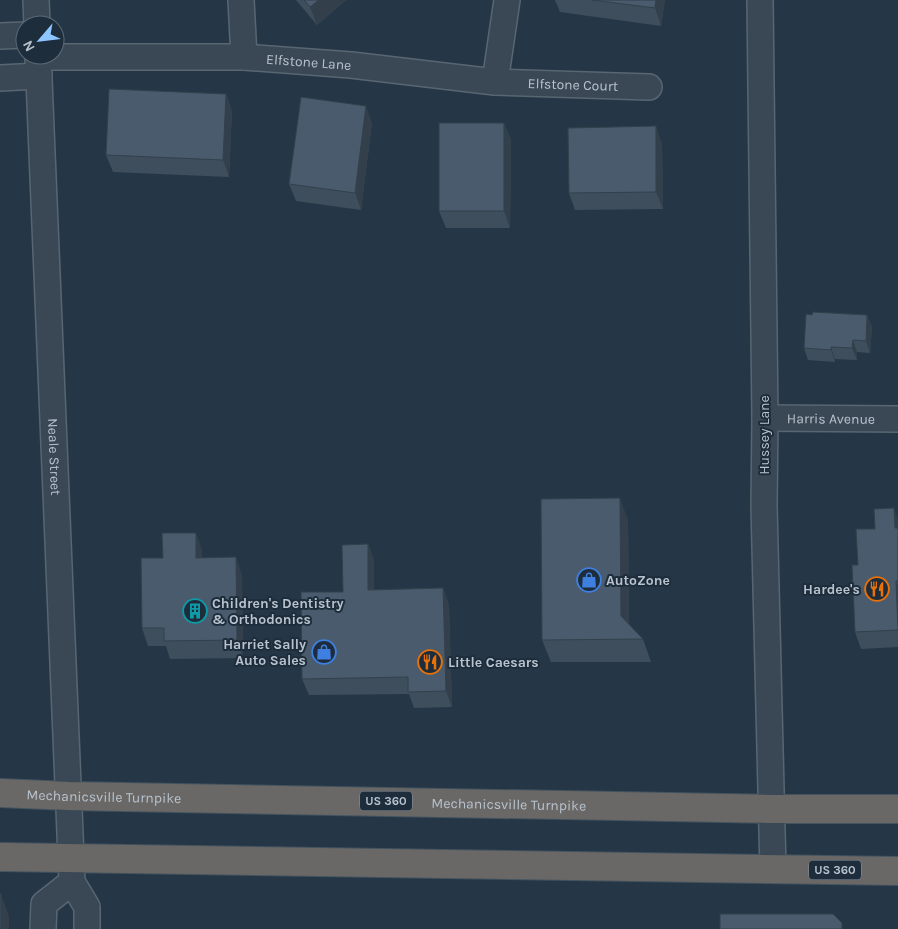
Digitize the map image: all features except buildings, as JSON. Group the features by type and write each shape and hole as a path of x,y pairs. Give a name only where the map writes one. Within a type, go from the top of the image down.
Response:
{"highway":[{"name":"Mechanicsville Turnpike","path":"0,793 69,796 772,809 898,808"},
{"name":"US 360","path":"0,858 72,870 898,871"}],"street":[{"path":"36,0 37,15"},
{"path":"241,0 244,57"},
{"path":"495,82 507,0"},
{"name":"Hussey Lane","path":"760,0 765,418 764,514 773,870"},
{"path":"0,36 15,35"},
{"name":"Elfstone Lane","path":"65,62 244,57 351,65 495,82"},
{"name":"Elfstone Lane","path":"0,78 33,65"},
{"name":"Neale Street","path":"38,65 72,870"},
{"name":"Elfstone Court","path":"495,82 649,87"},
{"name":"Harris Avenue","path":"765,418 898,419"},
{"path":"43,929 44,904 72,870 87,907 86,929"}],"place":[{"name":"AutoZone","path":"589,580"},
{"name":"Hardee's","path":"877,589"},
{"name":"Children's Dentistry & Orthodonics","path":"195,611"},
{"name":"Harriet Sally Auto Sales","path":"324,652"},
{"name":"Little Caesars","path":"430,662"}]}
